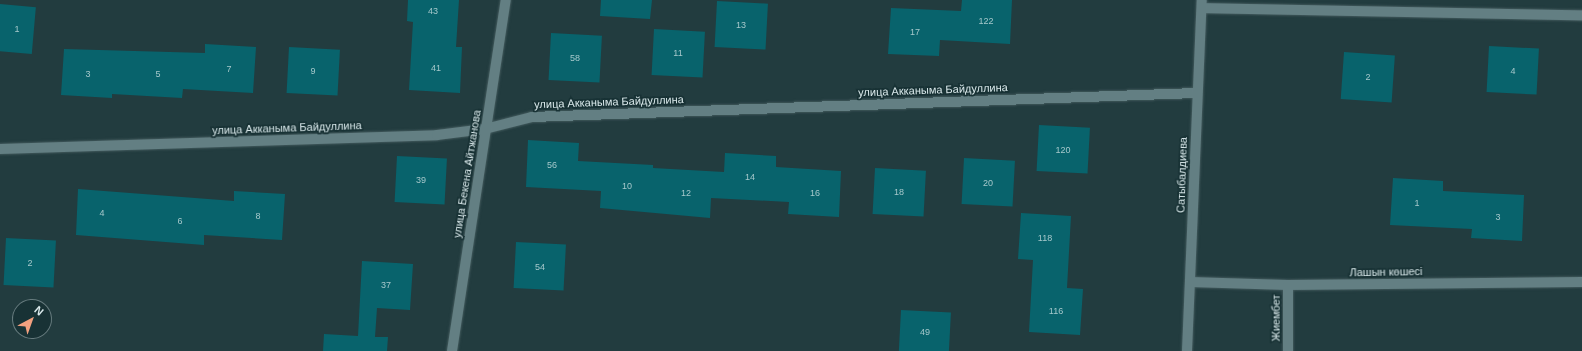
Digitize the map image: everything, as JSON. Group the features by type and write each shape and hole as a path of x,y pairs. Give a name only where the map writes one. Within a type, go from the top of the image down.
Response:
{"street":[{"name":"улица Бекена Айтжанова","path":"452,351 506,0"},
{"path":"1202,4 1582,15"},
{"name":"Сатыбалдиева","path":"1187,351 1202,4"},
{"name":"улица Акканыма Байдуллина","path":"0,149 437,135 486,129 532,117 1197,93"},
{"name":"Лашын көшесі","path":"1190,282 1288,285 1582,282"},
{"name":"Жиембет","path":"1288,285 1288,351"}],"building":[{"path":"408,0 459,0 456,47 462,47 460,93 409,90 413,22 407,21"},
{"path":"601,0 652,0 650,19 600,16"},
{"path":"962,0 1012,0 1010,44 940,40 939,56 888,54 891,8 961,11"},
{"path":"717,1 768,4 766,50 715,47"},
{"path":"0,4 36,7 32,54 0,51"},
{"path":"654,29 705,32 703,78 652,75"},
{"path":"551,33 602,36 599,83 549,80"},
{"path":"205,44 256,47 253,93 183,89 182,98 112,94 112,98 61,95 64,49 205,53"},
{"path":"1489,46 1539,49 1537,95 1487,92"},
{"path":"289,47 340,50 338,96 287,93"},
{"path":"1344,52 1395,56 1392,102 1341,99"},
{"path":"1039,125 1090,128 1088,174 1037,171"},
{"path":"528,140 579,143 578,161 653,165 653,168 724,172 725,153 776,156 776,167 841,171 839,217 788,214 789,202 711,198 710,218 600,208 601,191 526,187"},
{"path":"397,156 447,159 445,205 395,202"},
{"path":"964,158 1015,161 1013,207 962,204"},
{"path":"875,168 926,171 924,217 873,214"},
{"path":"1393,178 1443,181 1443,191 1524,195 1522,241 1471,238 1472,229 1390,225"},
{"path":"78,189 234,201 234,191 285,194 282,240 204,235 204,245 76,235"},
{"path":"1021,213 1071,216 1067,288 1083,289 1080,335 1029,332 1033,260 1018,259"},
{"path":"6,238 56,241 53,288 4,285"},
{"path":"516,242 566,245 564,291 514,288"},
{"path":"362,261 413,264 410,310 377,308 375,337 388,337 387,351 323,351 324,334 358,336"},
{"path":"901,310 951,313 949,351 899,351"}]}
